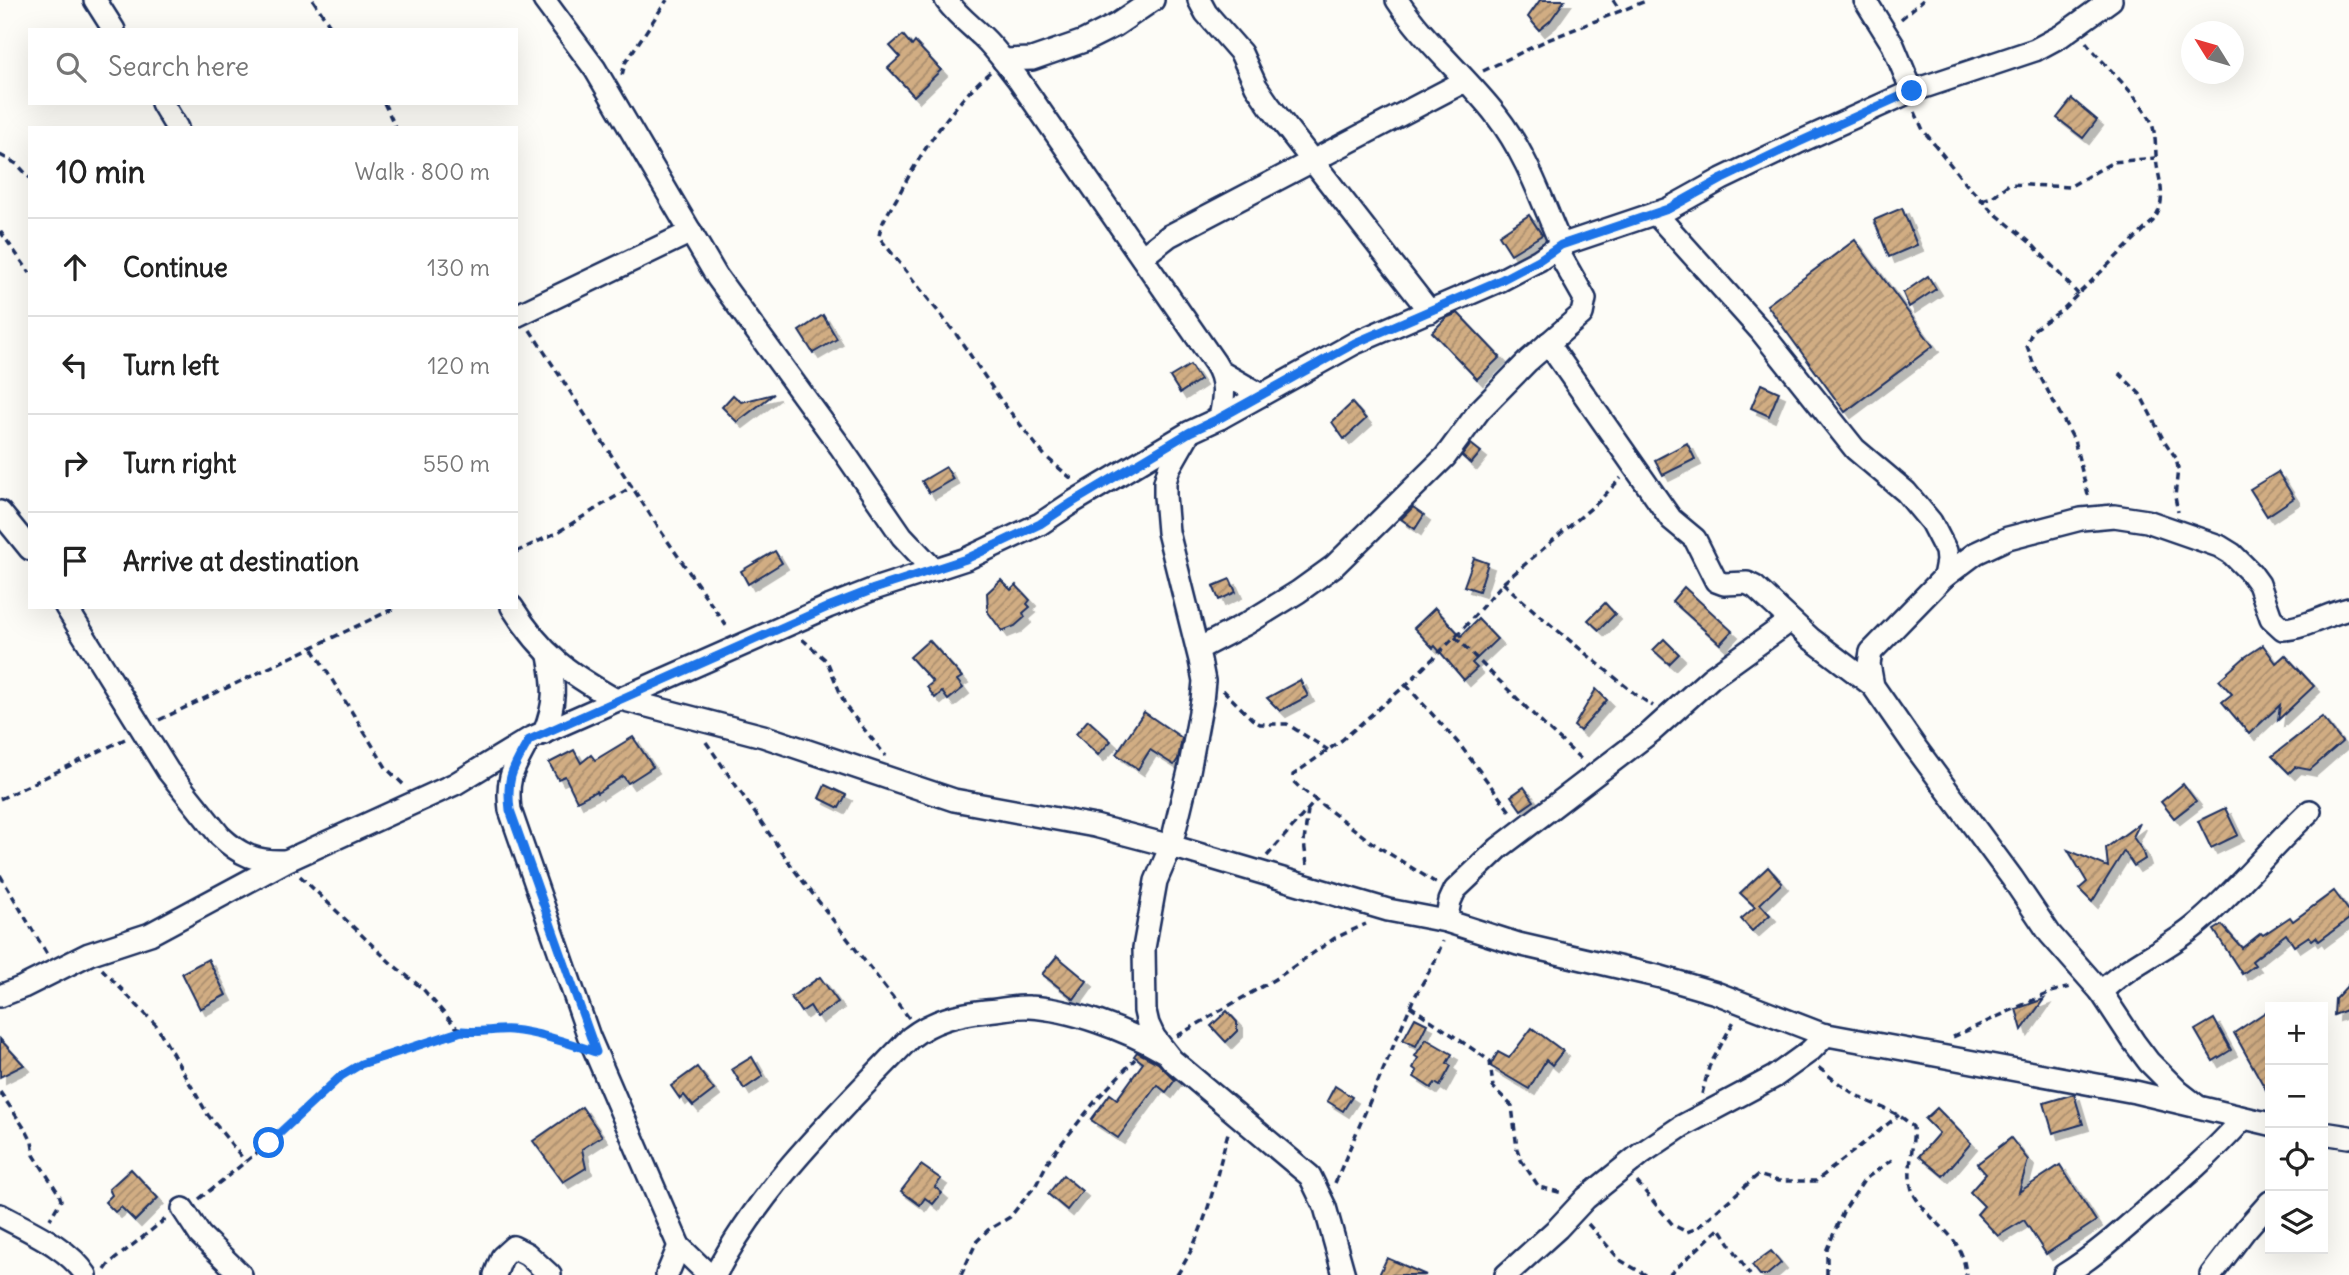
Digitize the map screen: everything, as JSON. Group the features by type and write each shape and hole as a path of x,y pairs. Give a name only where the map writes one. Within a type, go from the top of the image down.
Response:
{"street":[{"path":"95,0 113,28"},
{"path":"544,0 595,69 736,305 840,446 902,536 934,570"},
{"path":"946,0 961,20 981,35 1003,60 1221,372 1261,395"},
{"path":"1003,60 1032,59 1084,41 1116,25 1153,0"},
{"path":"1199,0 1206,13 1241,53 1256,86 1430,312"},
{"path":"1198,649 1298,592 1334,566 1445,457 1479,411 1548,342 1582,314 1585,299 1581,289 1559,247 1529,170 1508,131 1495,113 1423,36 1397,0"},
{"path":"1865,0 1886,32 1910,92"},
{"path":"0,996 23,988 89,954 150,934 286,861 455,783 537,736 874,589 966,559 1040,524 1088,492 1190,432 1355,343 1501,280 1559,247 1668,209 1722,179 1910,92 2035,50 2075,27 2111,0"},
{"path":"1142,257 1169,236 1465,81"},
{"path":"163,105 176,126"},
{"path":"1655,213 1760,330 1855,449 1906,492 1931,522 1946,551 1944,578"},
{"path":"518,315 691,232"},
{"path":"1548,342 1671,519 1695,539 1716,581 1724,584 1751,584 1810,638 1873,686 2050,934 2095,985 2150,1062 2178,1091 2201,1108"},
{"path":"1220,418 1224,398 1221,372"},
{"path":"1159,1047 1148,1024 1146,1012 1144,948 1156,881 1171,846 1189,771 1204,681 1168,532 1165,496 1169,468 1190,432"},
{"path":"0,512 28,547"},
{"path":"1873,686 1869,664 1871,652 1944,578 1976,553 1994,543 2096,517 2114,516 2147,521 2220,547 2245,566 2259,584 2271,618 2283,629 2349,609"},
{"path":"67,609 168,771 229,845 264,862 286,861"},
{"path":"513,609 549,656 572,674 619,700 762,736 954,800 1095,826 1388,910 1448,922 1575,958 1661,977 1716,993 1826,1035 2070,1079 2265,1123"},
{"path":"1448,922 1450,901 1455,890 1499,848 1669,716 1711,678 1790,621"},
{"path":"549,656 555,692 553,708 510,775 510,810 596,1052 679,1246 709,1275"},
{"path":"2095,985 2118,975 2195,926 2282,836 2310,811"},
{"path":"715,1275 755,1209 778,1179 919,1031 941,1019 975,1012 1026,1007 1053,1010 1094,1022 1159,1047 1310,1176 1325,1207 1344,1275"},
{"path":"1506,1275 1580,1204 1642,1153 1696,1119 1774,1077 1826,1035"},
{"path":"2064,1275 2120,1233 2169,1191 2216,1149 2243,1119"},
{"path":"2328,1135 2349,1137"},
{"path":"2211,1275 2265,1207"},
{"path":"183,1209 200,1235 241,1275"},
{"path":"0,1215 45,1240 82,1268 86,1275"},
{"path":"667,1275 679,1246"},
{"path":"495,1275 502,1256 513,1247 527,1254 550,1275"}],"path":[{"path":"313,0 332,28"},
{"path":"614,101 625,63 667,0"},
{"path":"1613,0 1621,12"},
{"path":"1465,81 1545,41 1648,0"},
{"path":"1886,32 1923,0"},
{"path":"2075,27 2150,118 2155,135 2155,158 2161,188 2159,214 2062,310 2033,330 2027,346 2034,365 2074,440 2086,491 2096,517"},
{"path":"1003,60 965,95 940,128 908,174 879,237 956,334 1000,399 1045,456 1088,492"},
{"path":"1910,92 1923,130 1945,159 1982,200 2032,244 2078,294"},
{"path":"385,105 395,126"},
{"path":"0,155 17,164 28,176"},
{"path":"1982,200 1992,197 2009,184 2069,187 2113,162 2155,158"},
{"path":"0,231 28,269"},
{"path":"518,315 709,603 741,645"},
{"path":"2119,373 2140,394 2176,458 2176,510 2189,536"},
{"path":"1455,890 1419,873 1371,842 1299,787 1293,777 1406,685 1455,637 1503,583 1597,503 1634,465"},
{"path":"518,551 558,533 633,486"},
{"path":"1503,583 1540,617 1635,694 1669,716"},
{"path":"0,799 393,609"},
{"path":"790,624 801,638 827,661 846,707 888,758"},
{"path":"1455,637 1578,755 1591,777"},
{"path":"313,649 387,769 419,799"},
{"path":"1406,685 1460,745 1524,829"},
{"path":"1222,688 1258,723 1287,724 1328,750"},
{"path":"689,717 795,871 919,1031"},
{"path":"1254,870 1316,800"},
{"path":"1308,810 1304,842 1312,888"},
{"path":"286,861 392,964 422,988 451,1023 462,1031"},
{"path":"0,875 57,969"},
{"path":"961,1275 977,1241 988,1230 1010,1217 1036,1185 1050,1158 1097,1099 1159,1047 1280,976 1335,938 1358,929 1388,910"},
{"path":"1325,1207 1410,1006 1435,961 1448,922"},
{"path":"89,954 156,1025 208,1115 245,1162"},
{"path":"1924,1054 1964,1031 2011,1010 2095,985"},
{"path":"1696,1119 1709,1067 1743,1004"},
{"path":"1410,1006 1490,1061 1493,1087 1513,1106 1517,1149 1521,1160 1539,1187 1580,1204 1592,1227 1620,1260 1646,1275"},
{"path":"101,1275 110,1263 128,1248 245,1162 341,1076 361,1064 462,1031 479,1033 508,1030 543,1034 596,1052"},
{"path":"1803,1056 1839,1084 1863,1099 1899,1115 1910,1124 1914,1131 1911,1186 1915,1198 1955,1240 1964,1257 1966,1275"},
{"path":"0,1091 27,1132 40,1166 60,1194 61,1200 51,1215 45,1240"},
{"path":"1177,1275 1199,1237 1214,1192 1234,1111"},
{"path":"1624,1167 1673,1225 1687,1232 1697,1228 1758,1175 1778,1181 1816,1181 1899,1115"},
{"path":"1827,1275 1827,1249 1843,1213 1865,1179 1896,1157"},
{"path":"1669,1275 1720,1228 1750,1275"}],"building":[{"path":"1540,0 1565,0 1550,21 1539,30 1528,17"},
{"path":"903,35 912,46 915,42 941,70 914,96 888,68 900,57 890,46"},
{"path":"2072,99 2097,120 2083,138 2057,118"},
{"path":"1902,208 1917,245 1889,257 1874,220"},
{"path":"1529,215 1542,235 1511,254 1499,235"},
{"path":"1855,240 1933,346 1845,412 1767,305"},
{"path":"1928,276 1936,289 1909,307 1903,293"},
{"path":"1458,313 1500,357 1477,379 1432,332 1446,318"},
{"path":"823,315 837,339 813,353 799,331"},
{"path":"1190,365 1200,380 1180,393 1170,377"},
{"path":"1761,384 1779,392 1769,416 1751,408"},
{"path":"774,394 737,422 722,407 733,395 741,402"},
{"path":"1352,403 1366,419 1344,439 1332,422"},
{"path":"1687,443 1695,459 1663,475 1655,460"},
{"path":"1471,444 1481,452 1471,464 1462,456"},
{"path":"946,467 953,479 929,493 922,481"},
{"path":"2278,472 2294,498 2267,516 2250,489"},
{"path":"1413,507 1424,515 1415,529 1401,519"},
{"path":"775,551 782,563 748,584 741,571"},
{"path":"1474,558 1488,563 1479,591 1464,586"},
{"path":"1230,579 1236,592 1219,600 1213,586"},
{"path":"1001,580 1011,590 1016,585 1030,600 1027,604 1030,607 1023,613 1025,617 1015,626 1002,631 988,612 987,593"},
{"path":"1684,587 1732,631 1720,644 1672,601"},
{"path":"1605,603 1615,614 1599,630 1588,620"},
{"path":"1435,608 1461,636 1478,619 1497,639 1472,663 1477,668 1464,680 1435,646 1433,648 1414,628"},
{"path":"1664,639 1679,654 1669,664 1653,650"},
{"path":"929,640 962,677 957,680 963,688 948,700 942,692 935,698 927,687 933,682 910,657"},
{"path":"2263,645 2276,663 2285,655 2314,686 2278,720 2280,705 2249,734 2222,702 2232,694 2219,680"},
{"path":"1300,680 1308,696 1280,711 1267,698"},
{"path":"1596,689 1607,700 1580,731 1574,726"},
{"path":"1144,712 1182,738 1178,759 1174,765 1150,750 1138,769 1116,754"},
{"path":"2322,717 2342,742 2310,770 2295,767 2289,773 2272,756"},
{"path":"1088,720 1111,741 1098,755 1076,734"},
{"path":"633,737 653,767 628,783 623,776 597,793 596,791 577,801 565,776 558,779 549,763 574,750 581,763 591,755 595,760"},
{"path":"2183,784 2196,801 2174,818 2161,802"},
{"path":"825,785 846,795 839,808 819,798"},
{"path":"1524,787 1534,801 1521,810 1511,796"},
{"path":"2225,808 2238,835 2211,848 2198,821"},
{"path":"2140,823 2133,837 2145,859 2134,866 2124,851 2092,902 2079,889 2087,882 2068,850 2108,867 2106,848"},
{"path":"1768,867 1782,883 1760,904 1770,915 1752,931 1741,919 1755,907 1740,893"},
{"path":"2334,891 2349,911 2349,919 2319,941 2316,937 2312,940 2309,936 2294,946 2286,934 2252,961 2255,965 2242,974 2214,930 2222,925 2242,948 2261,933 2263,935 2290,917 2293,921"},
{"path":"1057,956 1087,981 1074,999 1042,974"},
{"path":"208,959 226,995 200,1009 182,973"},
{"path":"820,977 838,1002 817,1017 810,1006 801,1012 791,997"},
{"path":"2349,984 2349,1009 2334,1015 2335,999"},
{"path":"2044,999 2022,1030 2016,1009"},
{"path":"1227,1011 1237,1022 1237,1031 1226,1042 1211,1026"},
{"path":"2265,1012 2265,1088 2234,1033"},
{"path":"1415,1018 1427,1024 1416,1046 1403,1040"},
{"path":"2214,1019 2231,1050 2213,1061 2195,1030"},
{"path":"1532,1028 1563,1051 1552,1065 1546,1060 1529,1089 1490,1066 1498,1052 1509,1058"},
{"path":"0,1039 24,1065 0,1077"},
{"path":"1426,1039 1452,1054 1447,1063 1451,1066 1440,1086 1435,1083 1431,1088 1414,1077 1417,1071 1413,1068 1418,1058 1415,1056"},
{"path":"1137,1052 1158,1063 1175,1080 1166,1092 1157,1085 1118,1138 1091,1120 1110,1094 1117,1099 1143,1063 1134,1056"},
{"path":"752,1057 763,1076 744,1089 732,1069"},
{"path":"697,1067 714,1090 693,1106 684,1095 680,1099 671,1086"},
{"path":"1335,1086 1352,1097 1343,1111 1327,1101"},
{"path":"2074,1094 2083,1124 2053,1133 2044,1103"},
{"path":"582,1107 602,1136 582,1149 586,1168 563,1182 533,1141"},
{"path":"1937,1108 1971,1143 1943,1176 1919,1156 1939,1133 1925,1119"},
{"path":"2011,1138 2028,1160 2019,1192 2060,1165 2096,1221 2046,1254 2024,1220 1998,1236 1977,1214 1984,1206 1970,1192 1986,1174 1977,1164"},
{"path":"921,1165 941,1179 935,1187 942,1193 933,1204 925,1198 920,1205 901,1191"},
{"path":"131,1169 158,1198 135,1221 121,1207 115,1212 105,1202 112,1195 109,1189"},
{"path":"1063,1175 1082,1191 1067,1210 1048,1194"},
{"path":"1771,1251 1781,1263 1767,1275 1760,1275 1752,1265"},
{"path":"1387,1258 1426,1275 1379,1275"}],"route":[{"path":"269,1143 341,1076 361,1064 462,1031 479,1033 508,1030 543,1034 596,1052 510,810 510,775 529,740 828,607 966,559 1040,524 1190,432 1355,343 1501,280 1561,245 1668,209 1722,179 1912,91"}]}
